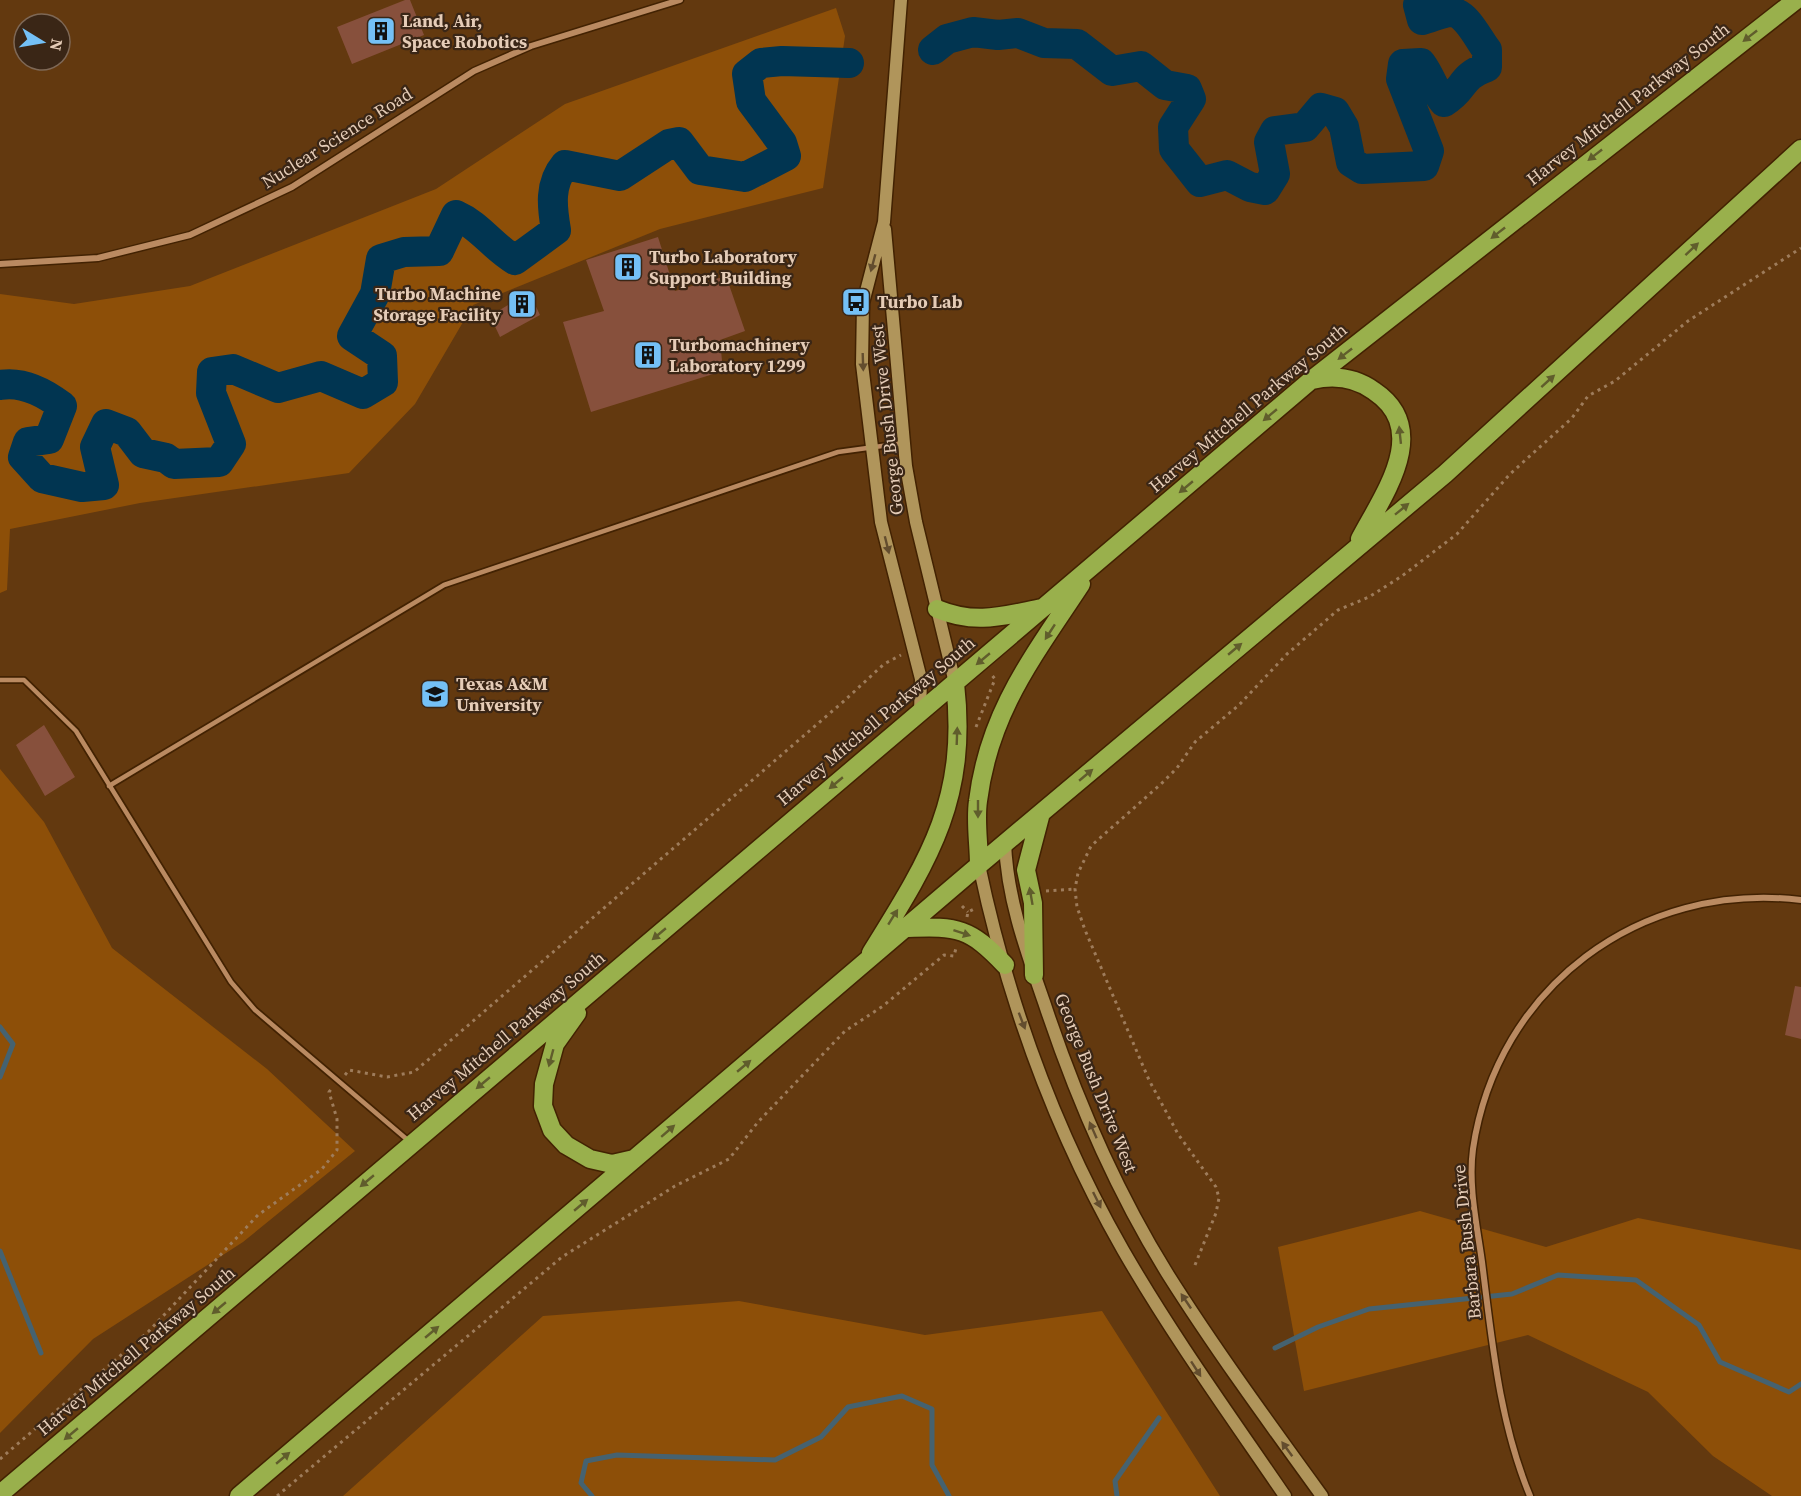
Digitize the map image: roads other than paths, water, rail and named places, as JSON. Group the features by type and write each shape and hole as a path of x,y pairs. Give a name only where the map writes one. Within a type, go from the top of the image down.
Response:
{"highway":[{"name":"Harvey Mitchell Parkway South","path":"0,1494 1311,381 1796,0"},
{"path":"239,1496 908,928 979,865 1356,546 1445,474 1801,149"},
{"path":"1311,381 1325,377 1343,378 1367,385 1388,400 1399,423 1402,444 1397,469 1356,546"},
{"path":"979,865 977,803 988,746 1012,688 1094,565"},
{"path":"937,609 968,619 988,619 1043,608"},
{"path":"862,967 913,885 935,843 949,801 958,739 955,682"},
{"path":"1034,975 1033,903 1026,870 1041,813"},
{"path":"908,928 934,927 962,931 982,941 1005,965"},
{"path":"592,991 555,1044 544,1084 543,1106 552,1130 579,1155 612,1164 636,1158"}],"main road":[{"name":"George Bush Drive West","path":"901,0 884,222 904,443 916,522 955,682"},
{"name":"George Bush Drive West","path":"884,222 863,303 862,364 870,447 881,522 921,679 920,712"},
{"name":"George Bush Drive West","path":"1005,843 1006,873 1034,975 1060,1052 1121,1190 1166,1272 1229,1368 1322,1496"},
{"path":"979,865 1014,1001 1042,1075 1101,1207 1189,1358 1284,1496"}],"street":[{"name":"Nuclear Science Road","path":"0,264 98,258 190,235 292,187 474,71 531,46 680,0"},
{"name":"Barbara Bush Drive","path":"1530,1496 1511,1444 1495,1360 1473,1193 1472,1159 1478,1124 1498,1066 1515,1035 1538,1003 1574,965 1594,950 1641,922 1687,906 1747,898 1801,900"}],"lane":[{"path":"110,786 444,585 838,452 904,443"},
{"path":"0,680 24,680 47,699 76,731 231,982 255,1010 412,1143"}],"waterway":[{"path":"933,50 947,39 973,32 998,35 1018,33 1044,43 1077,44 1112,71 1141,66 1165,85 1187,89 1191,99 1173,127 1174,149 1200,182 1227,175 1250,187 1265,190 1275,174 1269,142 1275,131 1305,127 1321,108 1335,112 1344,127 1351,162 1362,169 1424,166 1429,151 1401,79 1403,64 1421,63 1444,102 1467,79 1487,67 1487,50 1472,27 1457,13 1448,12 1422,20 1418,5 1422,0"},
{"path":"0,385 25,386 62,406 49,439 28,442 23,457 42,478 82,487 104,485 95,447 106,424 127,432 143,453 166,458 174,464 219,462 231,444 211,393 212,372 233,369 278,388 321,376 363,394 383,382 382,356 352,336 375,294 381,259 404,252 439,251 456,215 472,224 515,260 556,230 554,188 565,165 620,176 669,144 679,142 700,170 745,177 786,156 782,143 751,101 747,74 761,63 782,61 849,63"},
{"path":"0,1027 13,1044 0,1077"},
{"path":"0,1251 41,1353"},
{"path":"1275,1348 1318,1327 1369,1309 1512,1294 1558,1275 1636,1280 1699,1325 1720,1362 1789,1392 1801,1384"},
{"path":"592,1496 581,1483 586,1461 617,1455 775,1460 821,1437 848,1407 902,1396 932,1409 932,1465 949,1496"},
{"path":"1117,1496 1115,1481 1159,1418"}],"place":[{"name":"Land, Air, Space Robotics","path":"381,31"},
{"name":"Turbo Laboratory Support Building","path":"628,267"},
{"name":"Turbo Lab","path":"856,302"},
{"name":"Turbo Machine Storage Facility","path":"522,304"},
{"name":"Turbomachinery Laboratory 1299","path":"648,355"},
{"name":"Texas A&M University","path":"435,694"}]}
